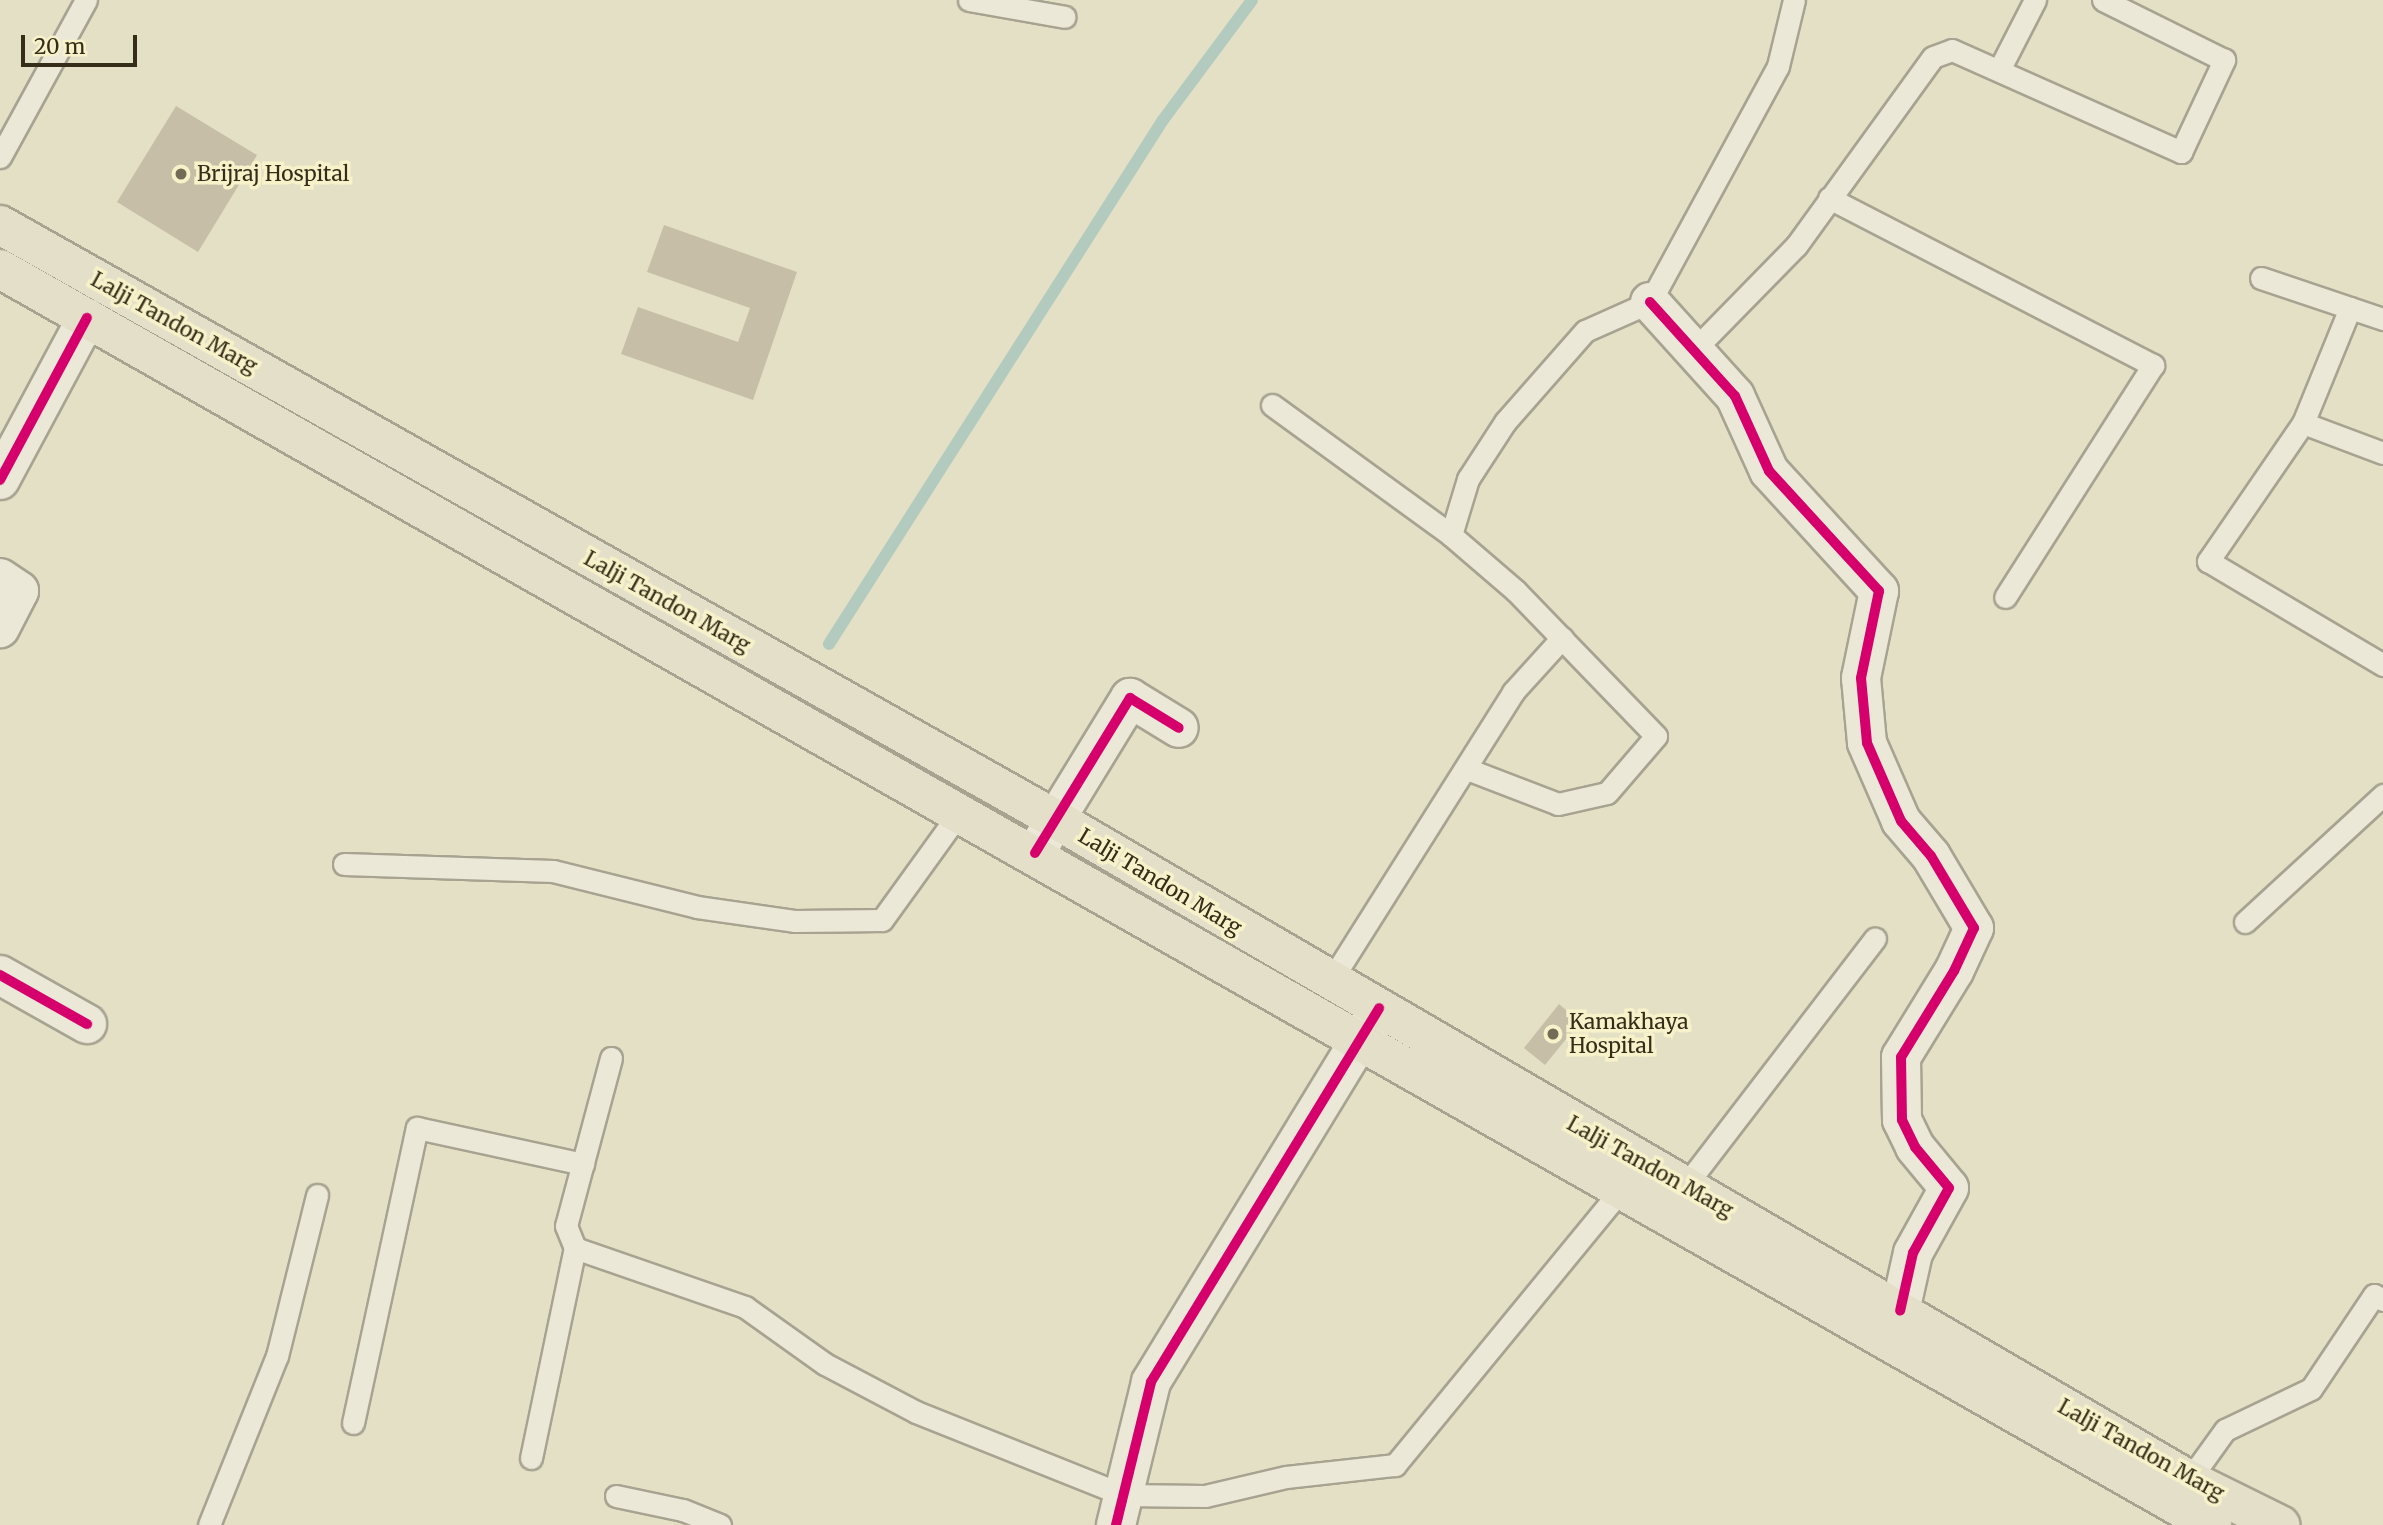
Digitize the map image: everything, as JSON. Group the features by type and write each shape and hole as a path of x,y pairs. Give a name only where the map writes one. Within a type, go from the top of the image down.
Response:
{"main road":[{"name":"Lalji Tandon Marg","path":"0,225 1057,820 1330,982 1371,1024 1623,1187 2212,1525"},
{"name":"Lalji Tandon Marg","path":"0,269 960,812 1685,1186 2189,1480 2280,1525"},
{"path":"443,520 460,485"}],"street":[{"path":"1650,302 1735,396 1769,471 1879,592 1861,678 1867,743 1901,821 1931,856 1974,928 1954,971 1901,1057 1902,1120 1915,1147 1949,1188 1913,1253 1900,1311"},
{"path":"0,480 87,318"},
{"path":"0,578 19,591 0,628"},
{"path":"1035,853 1130,698 1179,728"},
{"path":"0,975 88,1024"},
{"path":"1119,1510 1151,1382 1371,1024"}],"lane":[{"path":"0,157 86,0"},
{"path":"969,0 1065,17"},
{"path":"1451,535 1468,479 1504,422 1585,331 1650,302 1778,66 1794,0"},
{"path":"1999,70 2035,0"},
{"path":"1693,350 1796,246 1933,57 1952,50 2181,152 2224,61 2103,0"},
{"path":"1829,198 2152,365 2005,597"},
{"path":"2261,278 2383,319"},
{"path":"2350,308 2303,423 2208,561 2383,666"},
{"path":"1272,405 1451,535 1562,638 1656,736 1608,793 1558,804 1467,769"},
{"path":"2303,423 2383,453"},
{"path":"1330,982 1467,769 1513,692 1562,638"},
{"path":"2245,922 2383,795"},
{"path":"344,864 553,871 696,906 794,921 882,920 960,812"},
{"path":"1685,1186 1875,939"},
{"path":"531,1458 575,1248 566,1226 611,1058"},
{"path":"353,1423 417,1128 583,1164"},
{"path":"575,1248 745,1307 825,1364 916,1412 1119,1510 1205,1496 1286,1477 1395,1465 1623,1187"},
{"path":"209,1525 277,1356 317,1195"},
{"path":"2189,1480 2225,1430 2311,1389 2374,1294 2383,1300"},
{"path":"616,1496 682,1510 720,1525"}],"building":[{"path":"176,106 257,155 198,252 117,202"},
{"path":"664,225 797,272 753,400 621,354 638,307 738,342 750,308 647,272"},
{"path":"1559,1004 1580,1022 1545,1065 1524,1048"}],"waterway":[{"path":"829,644 1163,120 1252,0"}],"cycle path":[{"path":"1650,302 1735,396 1769,471 1879,591 1861,678 1867,743 1901,821 1931,856 1974,928 1954,971 1901,1057 1902,1120 1915,1147 1949,1188 1913,1253 1900,1311"},
{"path":"0,480 87,318"},
{"path":"1035,853 1130,698 1179,728"},
{"path":"0,975 87,1024"},
{"path":"1116,1525 1151,1382 1379,1008"}],"place":[{"name":"Brijraj Hospital","path":"181,174"},
{"name":"Kamakhaya Hospital","path":"1553,1034"}]}
